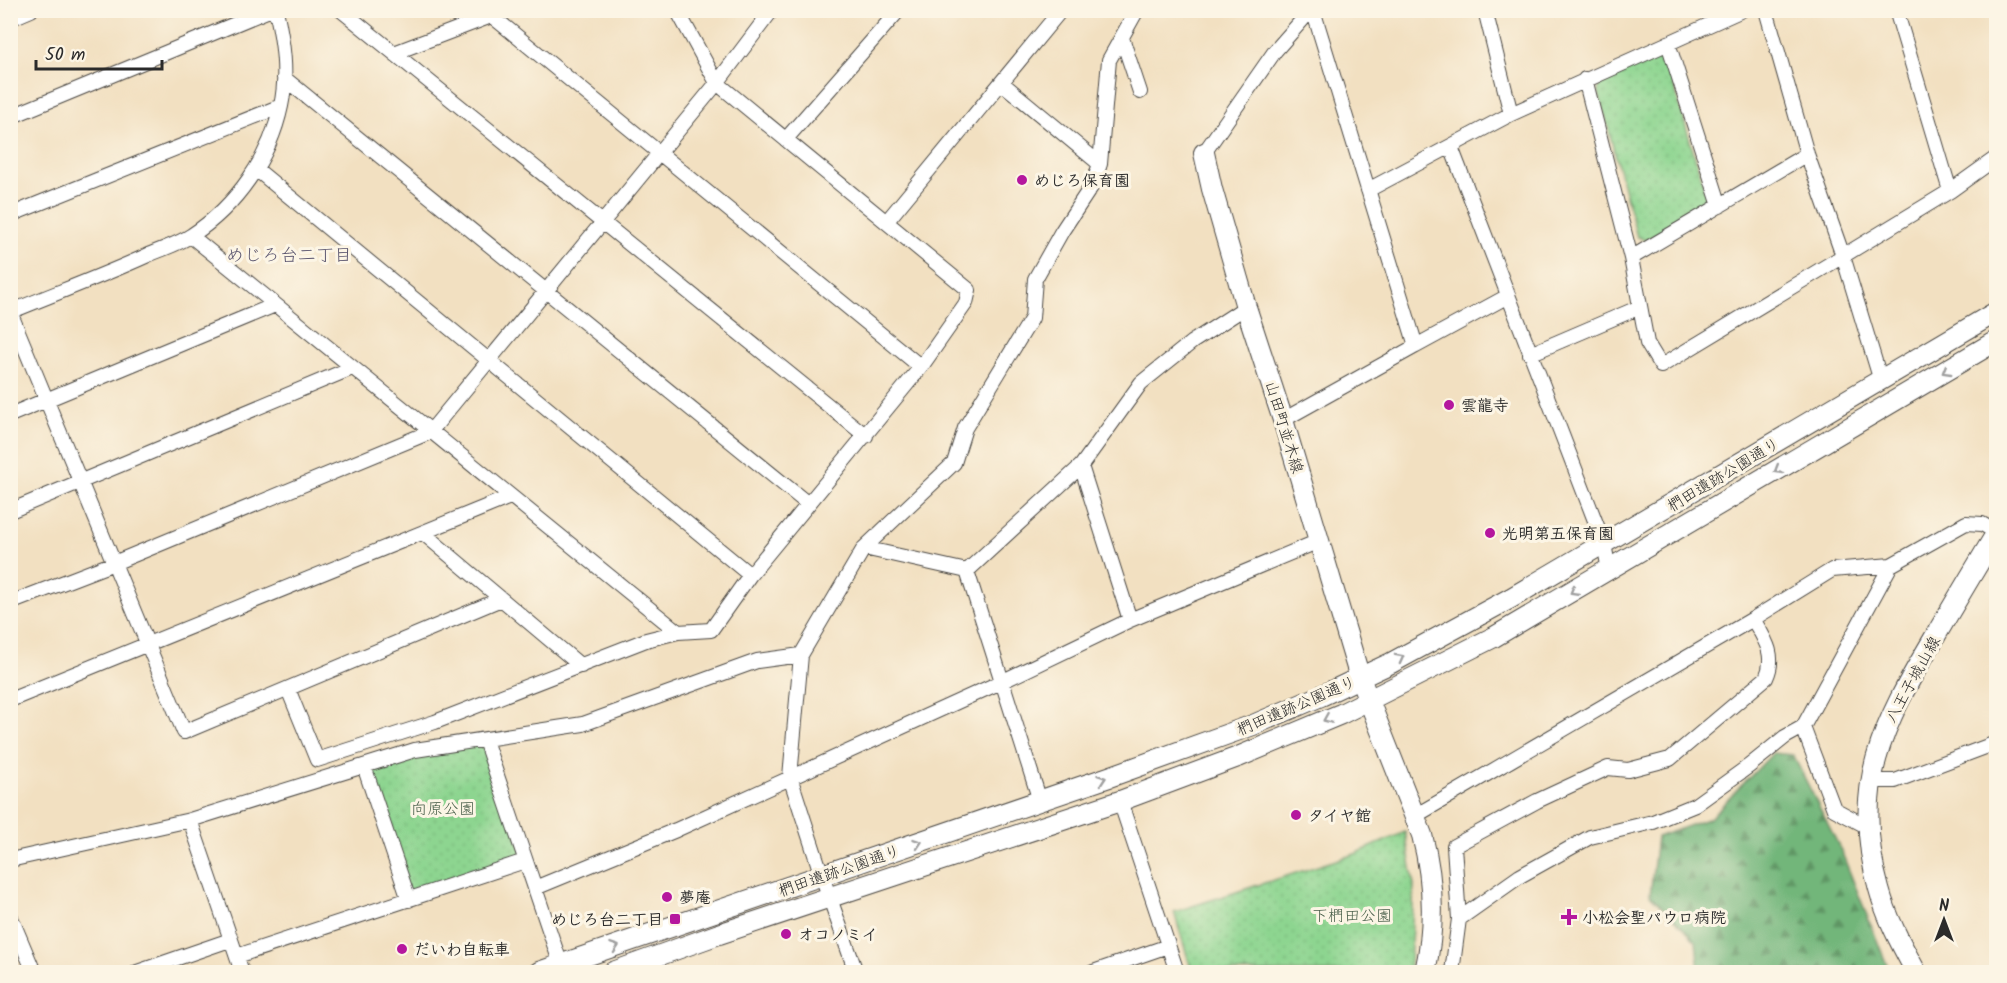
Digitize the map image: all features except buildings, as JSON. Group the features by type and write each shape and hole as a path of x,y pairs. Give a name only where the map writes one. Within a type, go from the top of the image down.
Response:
{"street":[{"path":"10,19 31,10"},
{"path":"10,117 269,10"},
{"path":"276,10 283,40 284,78 281,106 268,145 256,169 226,208 191,236 10,312 184,732 501,599"},
{"path":"341,10 866,436"},
{"path":"394,53 507,10"},
{"path":"288,689 317,760 435,722 646,640 678,632 711,630 750,575 921,367 966,303 969,290 717,83 677,10"},
{"path":"10,603 114,564 430,432 717,83 772,10"},
{"path":"786,139 899,10"},
{"path":"856,972 790,777 801,655 864,548 954,463 965,428 1032,318 1035,279 1062,231 1093,184 1100,164 1109,60 1137,10"},
{"path":"1204,153 1275,51 1312,10"},
{"path":"1312,10 1416,346"},
{"path":"1485,10 1511,114"},
{"path":"1368,190 1511,114 1742,10"},
{"path":"1766,10 1808,154 1843,256 1881,381"},
{"path":"1896,10 1950,191"},
{"path":"887,221 1002,83 1055,13"},
{"path":"492,16 921,367"},
{"path":"1122,38 1140,92"},
{"path":"1668,43 1720,206"},
{"path":"284,78 808,504"},
{"path":"1585,79 1631,258 1647,343 1661,366 1950,191 1996,159"},
{"path":"1002,83 1100,164"},
{"path":"10,215 281,106"},
{"path":"1451,147 1604,544 1609,570"},
{"name":"山田町並木線","path":"1204,153 1246,307 1283,420 1367,701 1415,816 1427,855 1432,891 1431,939 1425,972"},
{"path":"1631,258 1808,154"},
{"path":"256,169 750,575"},
{"path":"191,236 678,632"},
{"path":"1283,420 1509,296"},
{"path":"10,415 275,305"},
{"path":"967,571 1081,466 1141,383 1192,342 1246,307"},
{"path":"1530,354 1640,307"},
{"name":"椚田遺跡公園通り","path":"539,972 563,969 1253,725 1360,678 1501,603 1604,544 1996,312"},
{"name":"椚田遺跡公園通り","path":"613,972 1119,801 1238,757 1367,701 1494,637 1996,341"},
{"path":"10,511 352,368"},
{"path":"1081,466 1130,620"},
{"path":"10,700 148,646 510,497"},
{"path":"1415,816 1753,619 1832,570 1891,565 1966,523 1982,524 1996,533"},
{"path":"423,533 581,666"},
{"name":"八王子城山線","path":"1916,972 1889,918 1879,891 1868,827 1871,781 1883,735 1893,709 1996,533"},
{"path":"535,888 676,830 1001,682 1130,620 1318,541"},
{"path":"864,548 967,571"},
{"path":"1459,919 1520,876 1590,837 1653,822 1695,805 1785,737 1803,727 1891,565"},
{"path":"967,571 1040,801"},
{"path":"1452,972 1459,919 1454,846 1537,801 1608,768 1628,770 1670,759 1766,678 1771,667 1770,650 1753,619"},
{"path":"10,860 190,820 415,750 583,724 757,661 801,655"},
{"path":"1803,727 1834,809 1868,827"},
{"path":"485,740 563,969"},
{"path":"1871,781 1895,781 1996,743"},
{"path":"364,766 409,900"},
{"path":"1119,801 1177,972"},
{"path":"190,820 242,972"},
{"path":"237,956 525,861"},
{"path":"10,915 34,972"},
{"path":"137,972 230,939"},
{"path":"1093,972 1168,946"}],"green space":[{"path":"1658,55 1666,60 1706,194 1703,206 1647,240 1637,237 1598,90 1603,77"},
{"name":"向原公園","path":"485,740 525,861 409,900 364,766"},
{"path":"1773,753 1793,755 1840,848 1889,970 1886,972 1699,972 1696,941 1650,895 1657,837 1710,818"},
{"name":"下椚田公園","path":"1405,832 1414,885 1410,965 1407,972 1192,972 1174,912 1355,854"}],"place":[{"name":"めじろ保育園","path":"1022,180"},
{"name":"雲龍寺","path":"1449,405"},
{"name":"光明第五保育園","path":"1490,533"},
{"name":"タイヤ館","path":"1296,815"},
{"name":"夢庵","path":"667,897"},
{"name":"小松会聖パウロ病院","path":"1569,917"},
{"name":"めじろ台二丁目","path":"675,919"},
{"name":"オコノミイ","path":"786,934"},
{"name":"だいわ自転車","path":"402,949"}],"district":[{"name":"めじろ台二丁目","path":"289,255"}]}
